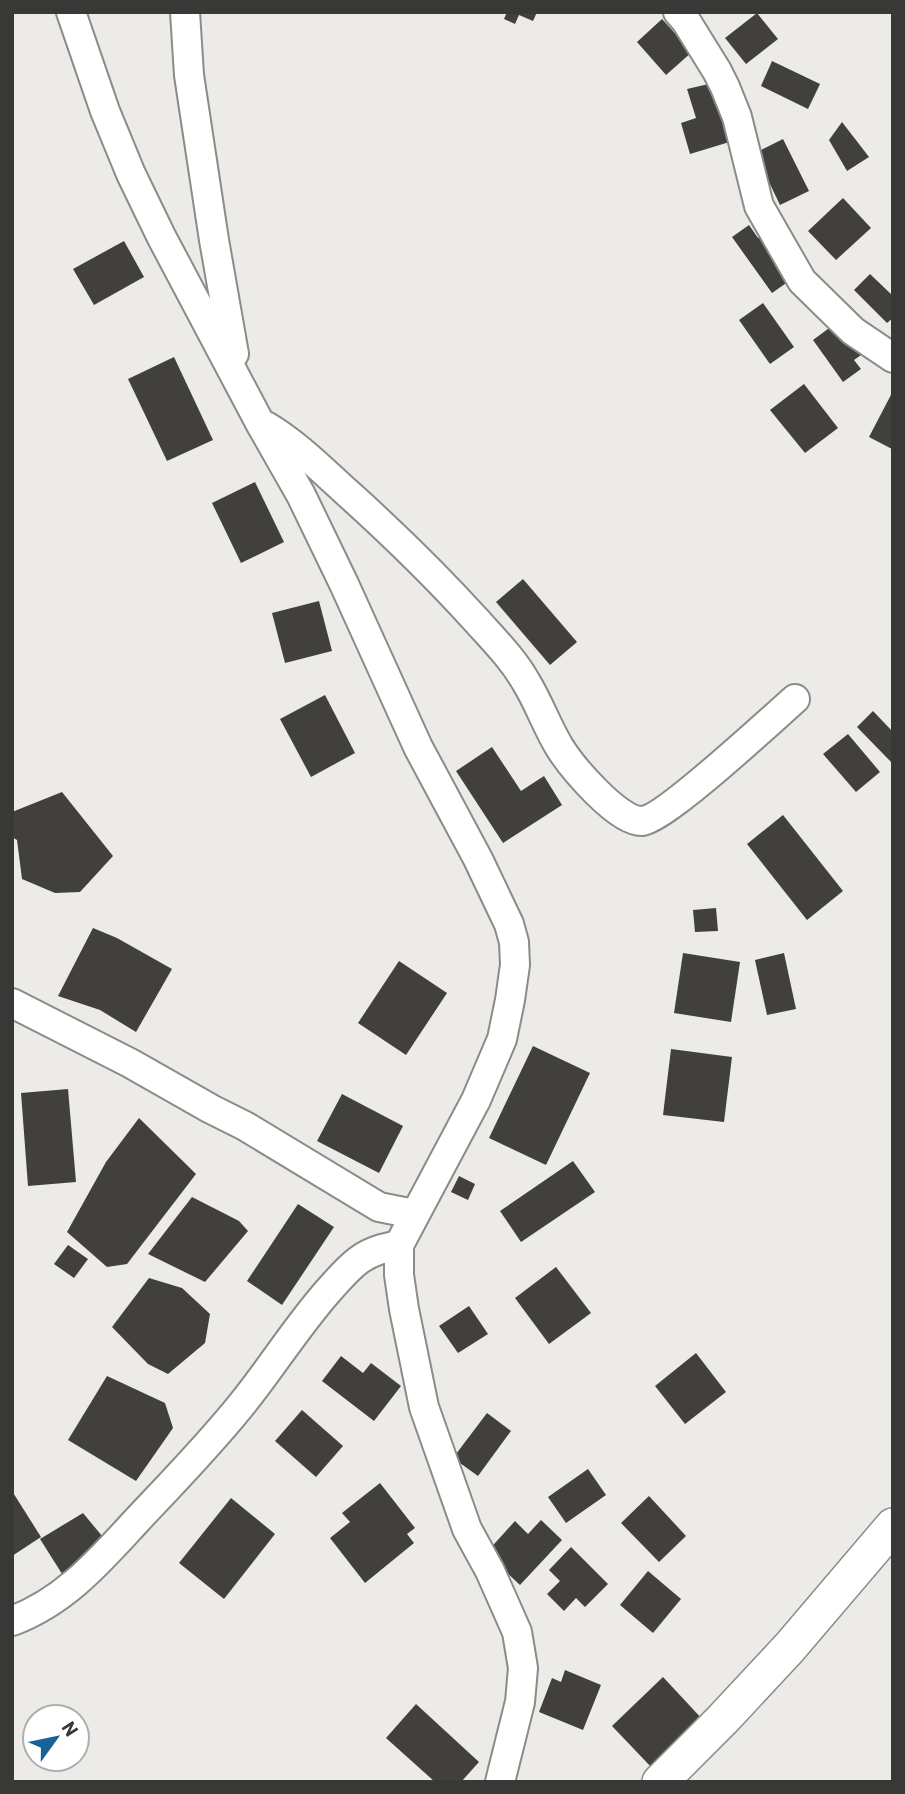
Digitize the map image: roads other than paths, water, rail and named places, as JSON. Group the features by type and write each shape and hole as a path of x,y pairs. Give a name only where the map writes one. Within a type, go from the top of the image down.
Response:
{"street":[{"path":"71,12 105,111 131,174 260,423 307,506 418,747 509,924 514,942 515,965 502,1039 476,1100 399,1245 399,1275 404,1309 424,1407 467,1529 490,1571 517,1632 523,1668 520,1702 500,1782"},
{"path":"185,12 189,75 239,381"},
{"path":"678,12 718,71 737,117 759,206 802,281 853,331 893,358"},
{"path":"260,423 281,435 324,472 396,537 459,601 522,674 560,749 608,804 624,816 642,821 653,817 718,766 795,699"},
{"path":"12,1003 245,1126 379,1207 414,1214"},
{"path":"12,1621 57,1599 84,1577 191,1464 243,1403 309,1314 344,1273 360,1259 380,1248 399,1245"},
{"path":"660,1782 790,1647 893,1526"}]}
